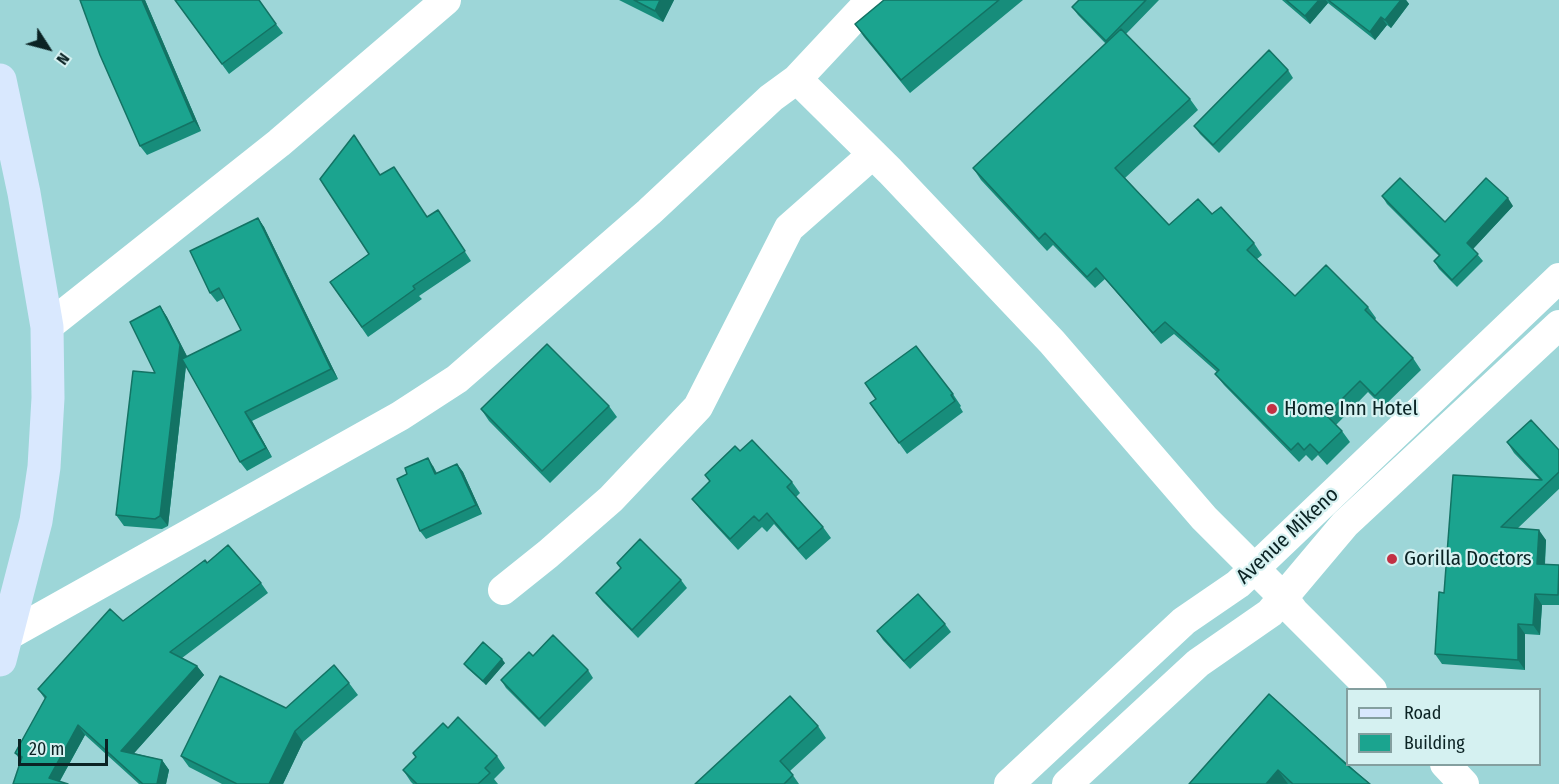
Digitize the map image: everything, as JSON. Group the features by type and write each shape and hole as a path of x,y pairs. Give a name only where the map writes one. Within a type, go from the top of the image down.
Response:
{"main road":[{"path":"0,80 24,194 46,327 48,398 44,467 36,520 4,648"}],"street":[{"path":"46,327 279,143 446,0"},
{"path":"4,648 400,416 457,379 649,212 771,98 796,79 862,3"},
{"path":"796,79 873,154 1052,342 1204,518 1284,597 1294,612 1370,688"},
{"path":"503,590 611,499 698,407 789,228 873,154"},
{"name":"Avenue Mikeno","path":"1009,784 1184,621 1238,584 1559,278"},
{"name":"Avenue Mikeno","path":"1067,784 1198,663 1270,613 1345,524 1559,325"},
{"path":"1446,766 1464,784"}],"building":[{"path":"80,0 142,0 194,121 140,146 100,55"},
{"path":"175,0 259,0 276,24 222,64"},
{"path":"634,0 660,0 655,11"},
{"path":"884,0 999,0 901,80 855,24"},
{"path":"1079,0 1146,0 1106,41 1072,7"},
{"path":"1286,0 1319,0 1305,16"},
{"path":"1328,0 1401,0 1385,20 1381,17 1370,32"},
{"path":"1121,29 1190,99 1115,168 1169,225 1198,199 1212,214 1221,207 1254,243 1247,250 1295,296 1326,265 1368,307 1365,310 1413,358 1375,396 1360,381 1326,415 1342,431 1319,453 1310,444 1304,450 1298,443 1291,450 1215,374 1219,370 1165,322 1153,333 1096,268 1087,277 1045,233 1039,239 973,168"},
{"path":"1269,50 1288,70 1213,145 1194,126"},
{"path":"354,135 380,175 394,167 427,217 438,210 465,251 413,286 415,289 362,327 330,282 369,254 320,179"},
{"path":"1400,178 1445,222 1486,178 1508,198 1467,243 1478,254 1452,280 1434,261 1440,255 1382,196"},
{"path":"258,218 331,369 245,412 266,448 240,462 182,359 241,330 219,288 210,293 190,251"},
{"path":"160,306 180,345 160,516 155,519 116,515 133,371 155,373 130,322"},
{"path":"547,344 609,406 542,471 481,409"},
{"path":"916,346 953,394 951,395 955,401 899,443 870,403 876,399 865,383"},
{"path":"1531,420 1559,450 1559,472 1501,527 1539,530 1537,564 1559,565 1558,595 1535,594 1533,625 1518,624 1518,660 1435,654 1439,592 1444,593 1453,475 1542,480 1507,442"},
{"path":"752,440 792,482 787,487 823,527 798,549 767,513 759,521 754,516 730,539 692,499 710,481 705,475 735,446 740,451"},
{"path":"428,458 435,474 457,464 476,505 420,531 397,479 407,474 405,468"},
{"path":"640,539 681,580 632,630 596,593 621,568 617,563"},
{"path":"228,545 261,583 170,652 197,666 121,751 162,760 157,784 143,784 78,725 49,778 68,784 13,784 22,757 15,753 46,697 38,689 110,609 123,621 205,560 207,563"},
{"path":"918,594 945,624 904,661 877,631"},
{"path":"553,635 588,670 539,719 501,680 529,652 533,656"},
{"path":"483,642 502,659 483,681 464,664"},
{"path":"334,665 349,683 295,731 269,784 237,784 181,756 220,676 286,708"},
{"path":"1269,694 1346,766 1370,784 1293,784 1278,770 1266,784 1189,784"},
{"path":"790,696 818,726 780,761 793,775 784,784 695,784"},
{"path":"458,717 497,756 485,768 490,773 478,784 417,784 403,770 416,757 413,753 443,723 448,728"}],"place":[{"name":"Home Inn Hotel","path":"1272,409"},
{"name":"Gorilla Doctors","path":"1392,559"}]}
